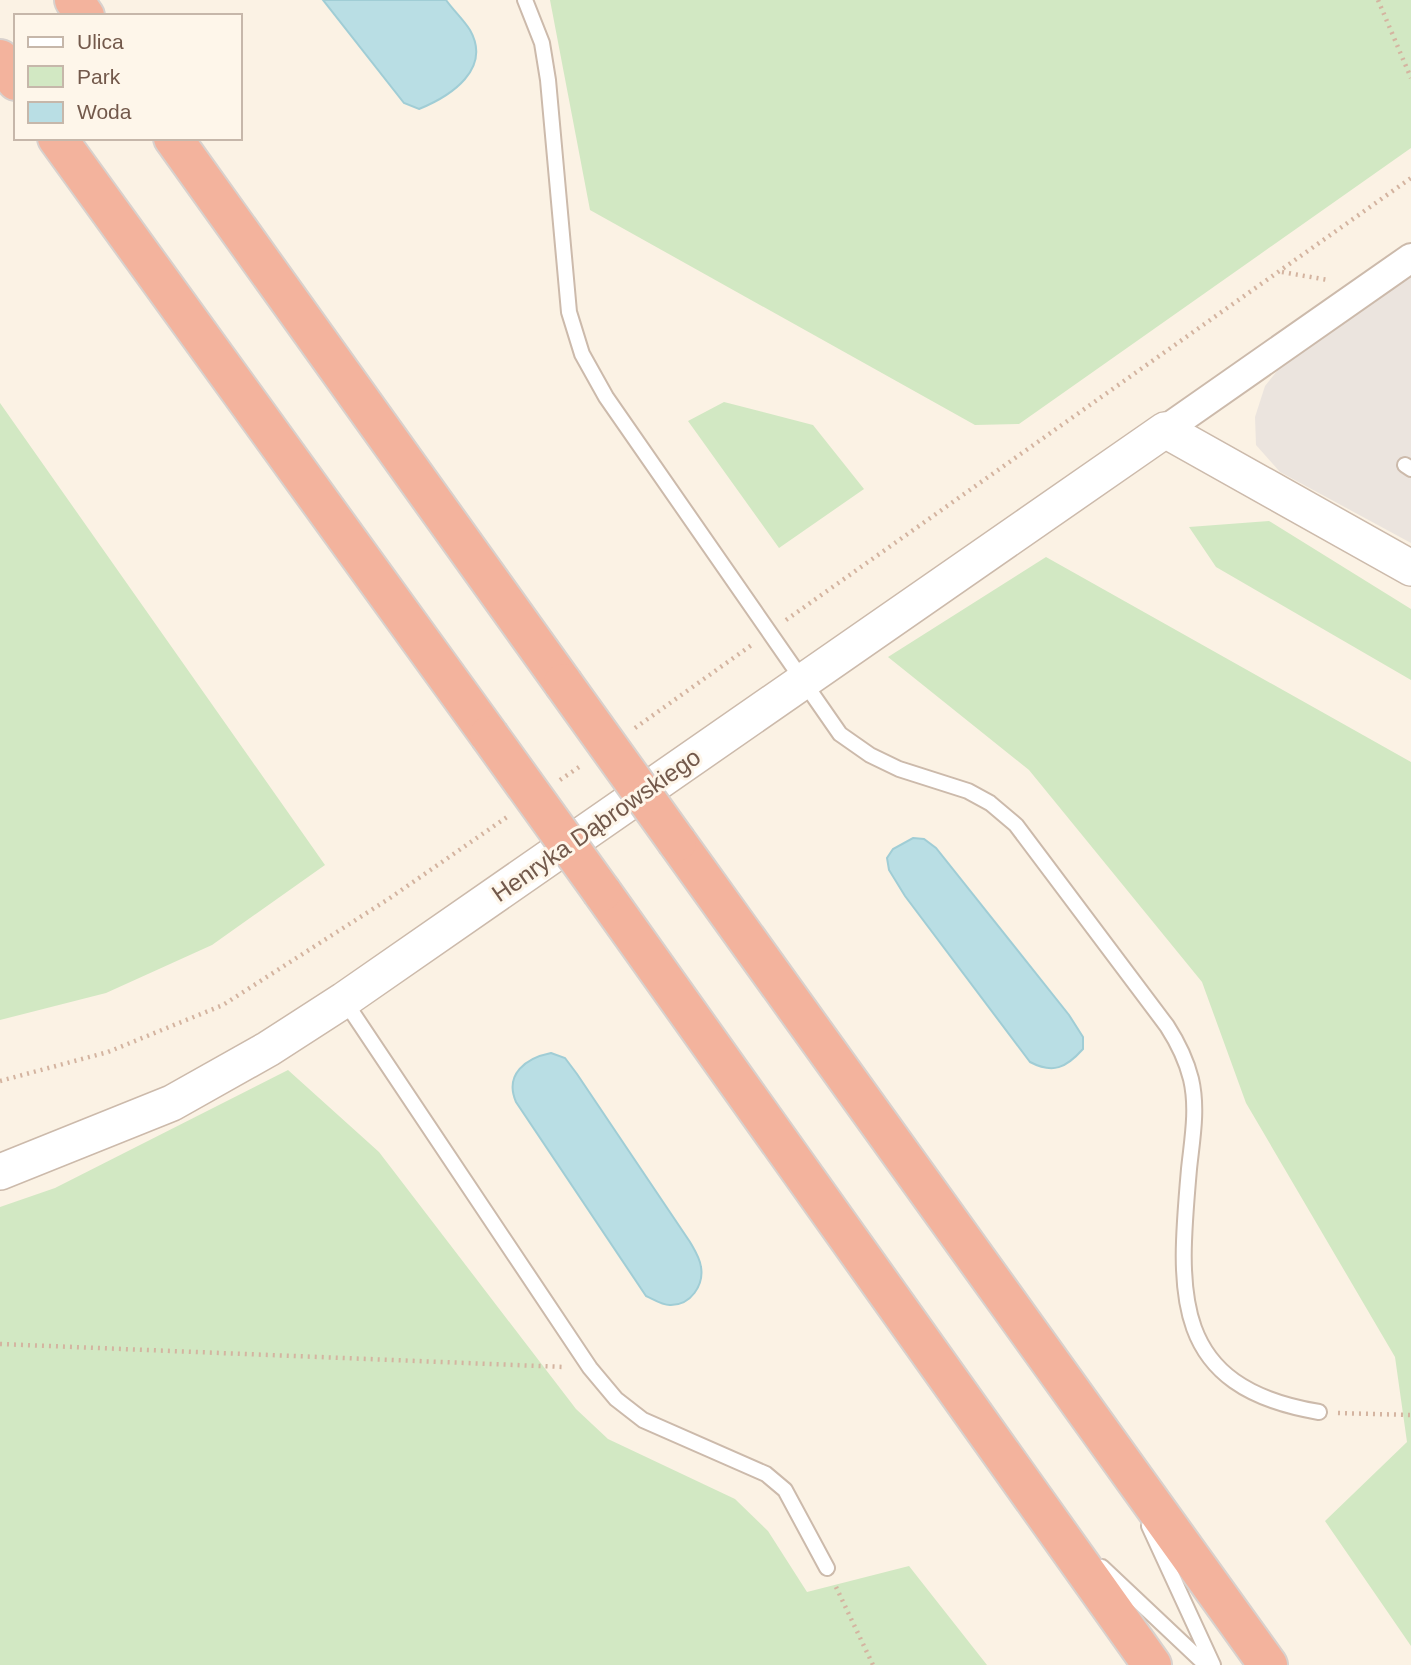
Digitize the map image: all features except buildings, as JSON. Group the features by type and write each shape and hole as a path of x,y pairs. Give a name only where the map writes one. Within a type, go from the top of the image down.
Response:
{"highway":[{"path":"0,59 14,78"},
{"path":"58,140 602,892 1152,1665"},
{"path":"174,140 1268,1665"}],"street":[{"name":"Henryka Dąbrowskiego","path":"0,1172 172,1103 268,1049 344,1000 1411,258"},
{"path":"1165,430 1411,568"}],"lane":[{"path":"525,0 542,43 548,80 569,312 582,354 606,397 840,734 870,755 899,769 968,791 990,803 1016,825 1167,1026 1183,1053 1192,1081 1195,1114 1183,1233 1183,1280 1188,1314 1201,1344 1220,1372 1247,1391 1280,1405 1319,1412"},
{"path":"344,1000 590,1368 616,1399 643,1420 766,1474 785,1490 827,1568"},
{"path":"1115,1453 1213,1665"},
{"path":"1037,1506 1206,1665"}],"path":[{"path":"1378,0 1411,78"},
{"path":"634,729 1411,178"},
{"path":"1282,272 1339,282"},
{"path":"557,783 590,760"},
{"path":"0,1081 108,1052 223,1005 390,898 512,814"},
{"path":"0,1344 590,1368"},
{"path":"1319,1412 1411,1415"},
{"path":"827,1568 873,1665"}],"shaded area":[{"path":"1411,273 1411,543 1280,472 1256,445 1255,417 1265,386 1289,356"}],"green space":[{"path":"550,0 1411,0 1411,148 1019,424 975,425 590,210"},
{"path":"724,402 813,425 864,489 779,548 688,421"},
{"path":"0,403 325,865 212,945 106,993 0,1020"},
{"path":"1269,521 1411,609 1411,680 1216,567 1189,527"},
{"path":"1046,557 1411,762 1411,1646 1325,1521 1407,1442 1395,1357 1246,1103 1202,982 1029,770 888,657"},
{"path":"288,1070 379,1152 576,1409 608,1439 735,1499 768,1531 807,1592 909,1566 987,1665 0,1665 0,1207 55,1188"}],"water":[{"path":"323,0 446,0 470,30 476,57 472,69 455,89 444,97 419,109 404,103"},
{"path":"913,838 924,839 936,848 1069,1015 1083,1037 1083,1049 1071,1061 1052,1068 1030,1062 905,896 889,870 887,858 893,849"},
{"path":"551,1053 565,1058 577,1074 695,1251 700,1264 700,1281 695,1293 685,1302 668,1305 646,1296 516,1102 513,1083 520,1069 533,1059"}]}
